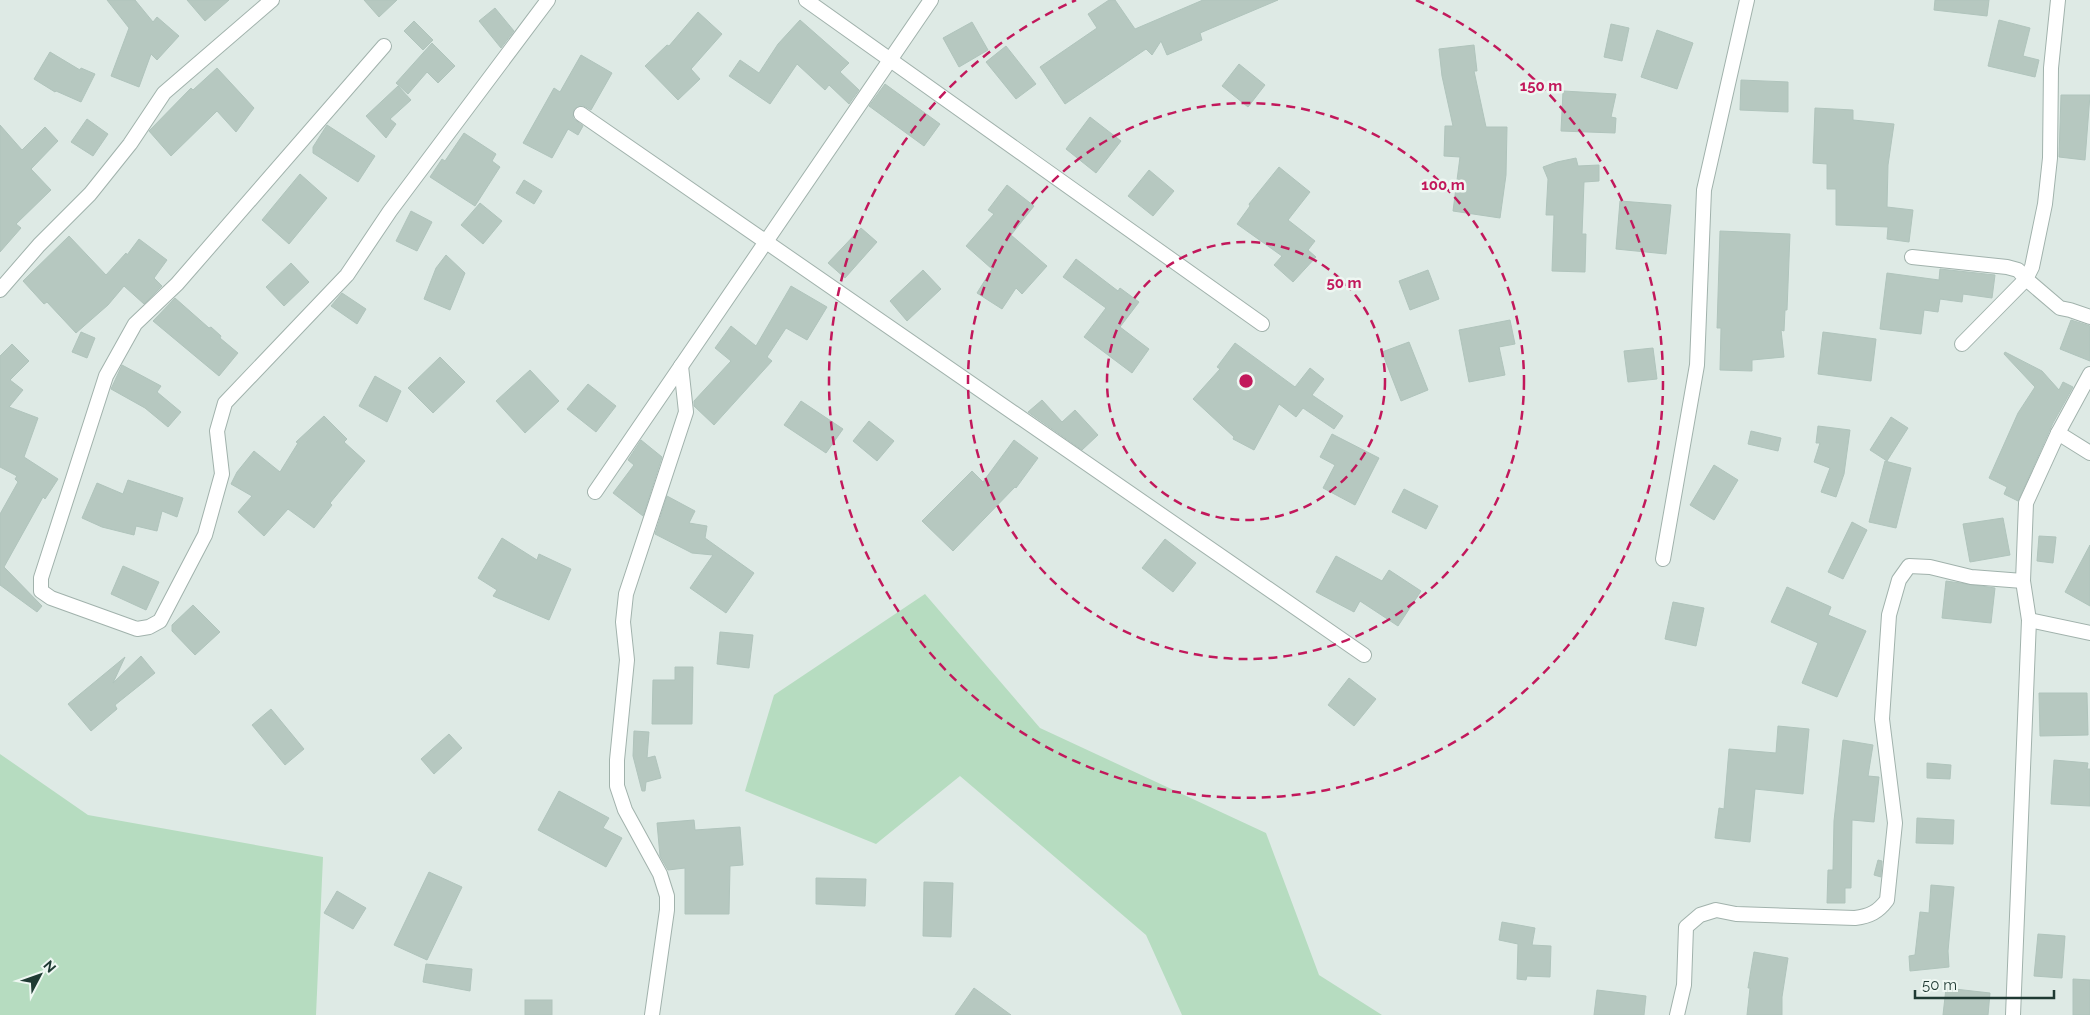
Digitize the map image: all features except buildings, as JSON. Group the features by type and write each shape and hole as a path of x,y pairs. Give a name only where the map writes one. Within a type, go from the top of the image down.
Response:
{"street":[{"path":"0,290 39,245 90,194 130,144 164,93 272,0"},
{"path":"384,46 177,284 135,324 106,376 41,578 41,591 51,598 136,629 149,627 160,622 205,535 222,474 217,431 224,403 347,274 396,203 548,0"},
{"path":"806,0 1262,324"},
{"path":"595,492 931,0"},
{"path":"1663,559 1697,365 1704,190 1747,0"},
{"path":"1962,344 2026,280 2032,267 2045,204 2050,158 2051,68 2058,0"},
{"path":"580,114 1364,655"},
{"path":"1912,257 2006,267 2018,270 2026,280 2060,308 2090,317"},
{"path":"652,1015 667,910 667,896 660,874 625,810 617,786 617,760 627,660 623,622 626,594 686,412 680,366"},
{"path":"2014,1015 2029,620 2023,581 2026,503 2058,433 2090,374"},
{"path":"2058,433 2090,453"},
{"path":"1677,1015 1684,985 1686,927 1700,915 1716,910 1736,914 1855,918 1868,916 1879,910 1887,900 1895,823 1882,720 1889,615 1899,580 1909,566 1930,567 1971,577 2023,581"},
{"path":"2029,620 2090,633"}],"green space":[{"path":"925,594 1040,728 1266,833 1319,975 1382,1015 1182,1015 1146,935 960,776 876,844 745,791 774,695"},
{"path":"0,754 88,815 323,857 316,1015 0,1015"}]}
